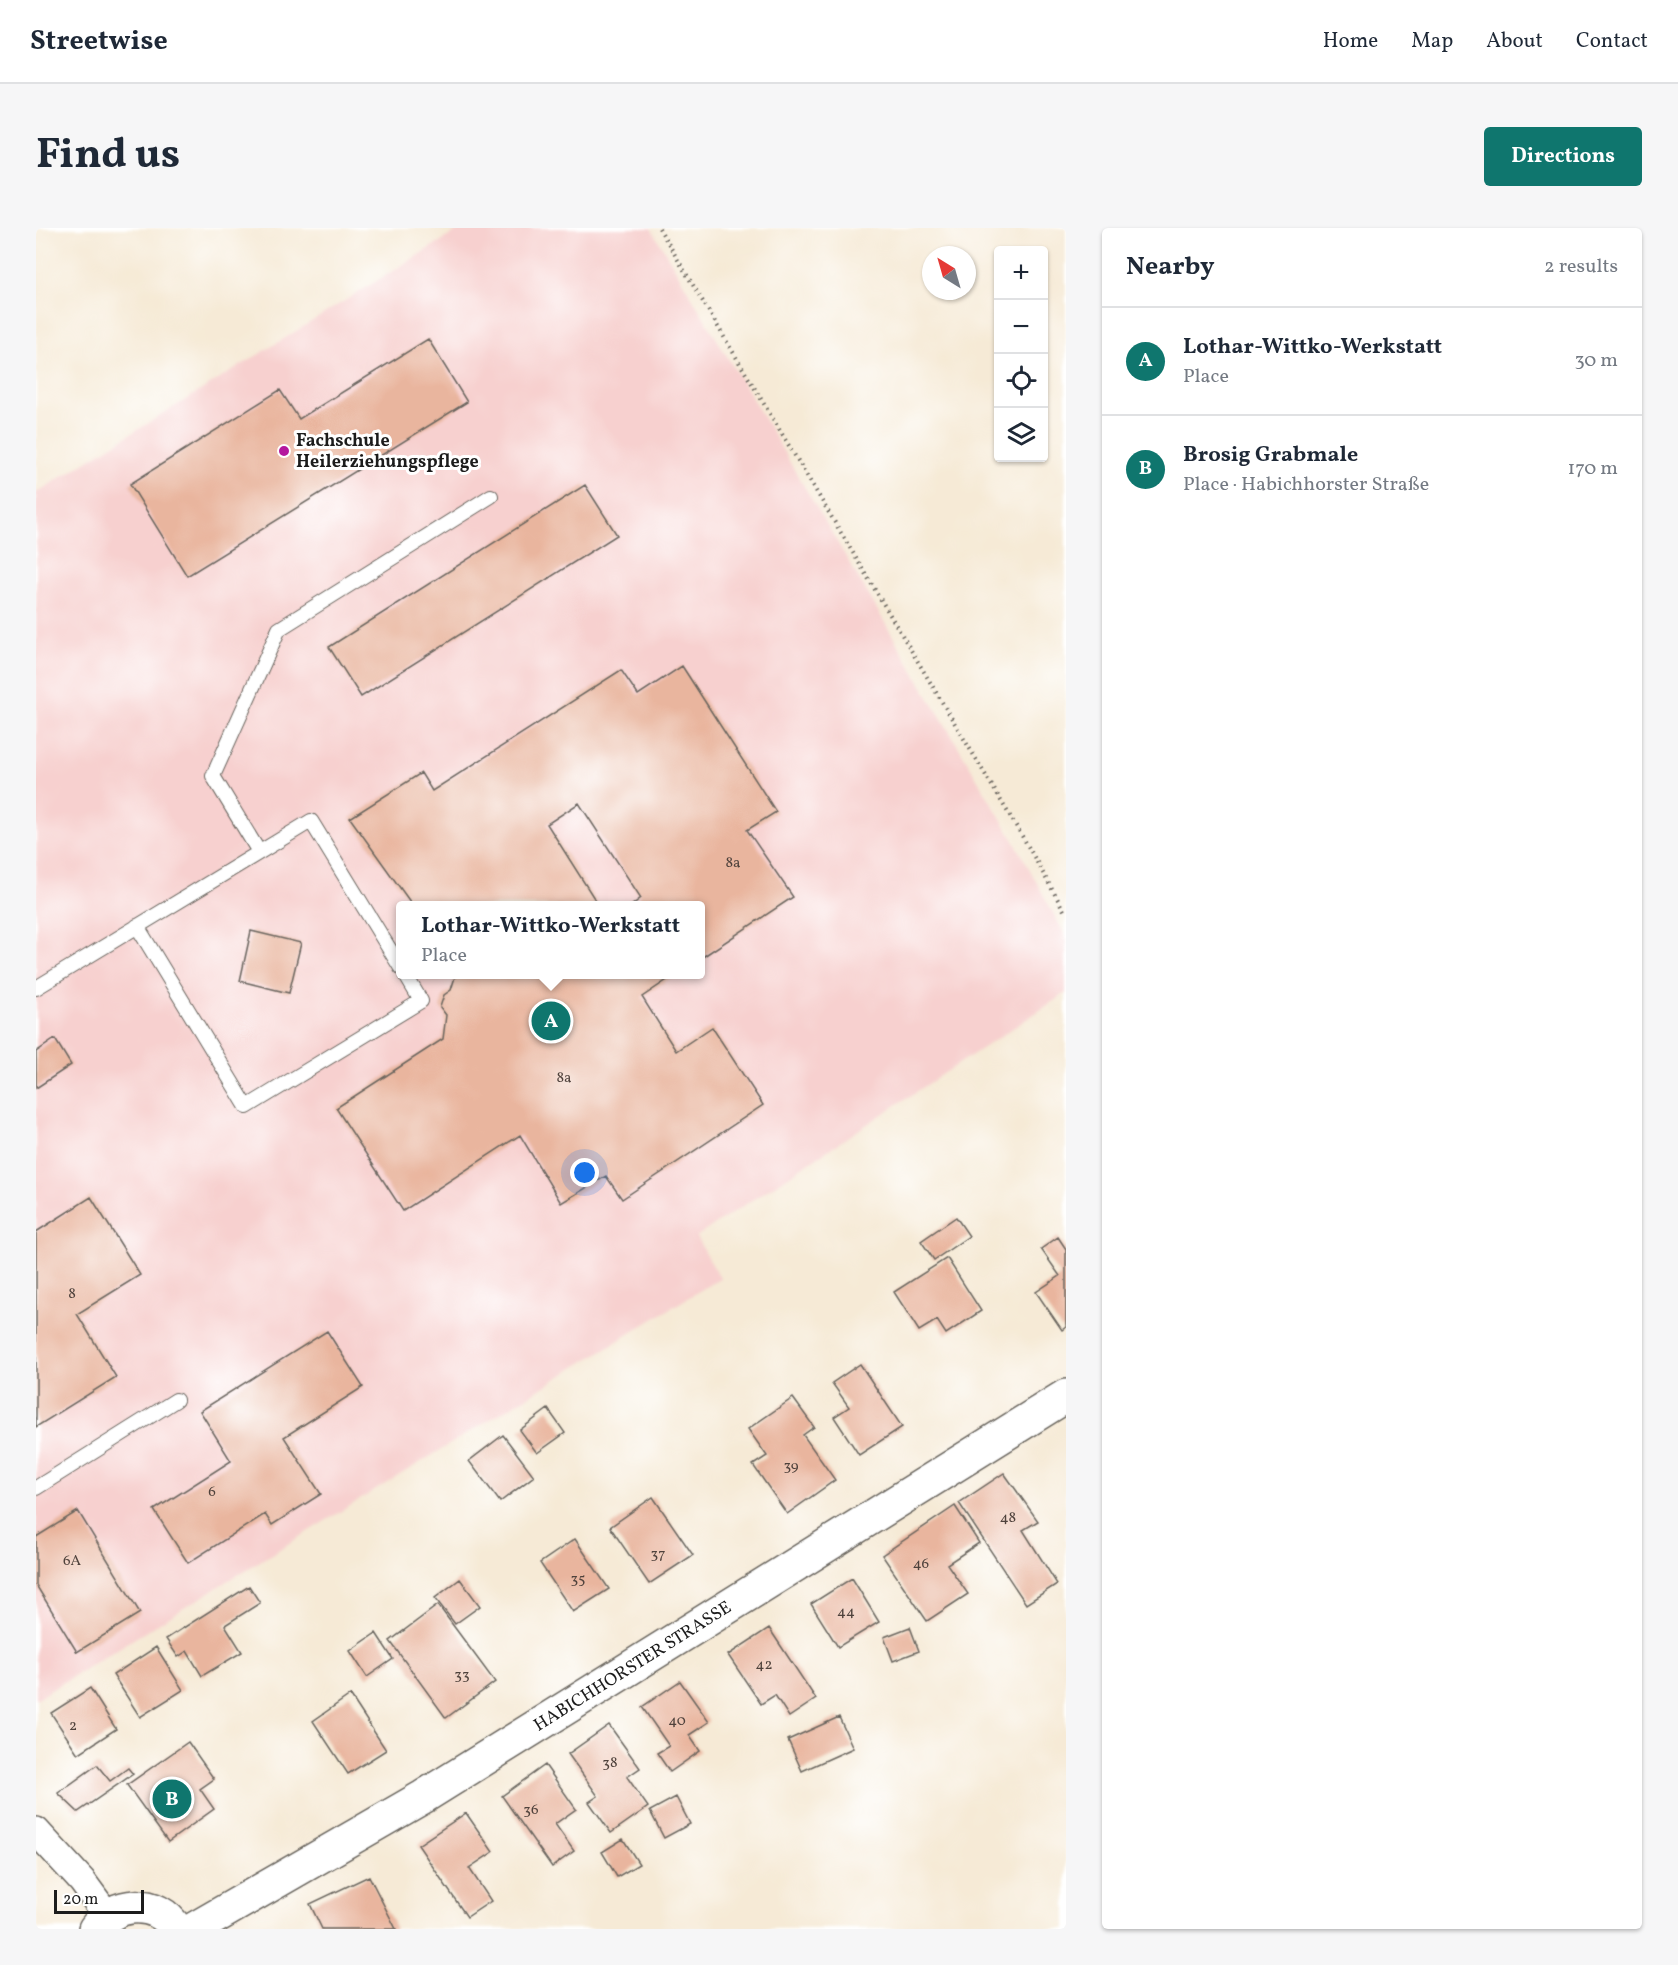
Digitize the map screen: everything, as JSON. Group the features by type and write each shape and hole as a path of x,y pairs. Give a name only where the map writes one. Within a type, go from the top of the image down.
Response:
{"main road":[{"name":"HABICHHORSTER STRASSE","path":"194,1929 423,1797 1066,1396"},
{"path":"101,1922 120,1908 149,1908 163,1914 176,1929"}],"street":[{"path":"36,1831 82,1881 101,1922"}],"lane":[{"path":"260,852 213,776 279,629 491,496"},
{"path":"36,988 311,820 396,960"},
{"path":"137,926 247,1107 421,1001 407,979"},
{"path":"36,1488 176,1400"}],"path":[{"path":"659,228 1025,841 1066,914"}],"shaded area":[{"path":"462,228 651,228 1016,844 1066,937 1066,993 696,1237 720,1278 36,1699 36,493"}],"building":[{"name":"Fachschule Heilerziehungspflege","path":"428,339 467,402 187,576 130,484 280,390 299,419"},
{"path":"585,485 617,535 361,697 329,647"},
{"path":"682,666 776,812 747,830 793,897 705,955 705,901 637,901 641,898 579,803 547,824 596,901 409,901 350,818 421,773 432,791 621,670 638,695"},
{"path":"251,931 301,943 289,993 240,981"},
{"path":"454,979 669,979 642,997 676,1051 712,1027 763,1105 622,1199 606,1176 561,1203 520,1135 403,1211 336,1108 443,1039 446,1015 440,1007 444,995 451,990"},
{"path":"55,1039 71,1065 36,1088 36,1052"},
{"path":"91,1197 140,1275 77,1314 116,1377 36,1427 36,1232"},
{"path":"956,1217 969,1236 934,1260 921,1241"},
{"path":"1058,1237 1066,1249 1066,1327 1062,1330 1036,1292 1060,1276 1041,1249"},
{"path":"947,1258 981,1311 946,1334 937,1320 919,1331 894,1292"},
{"path":"327,1331 363,1387 284,1437 321,1494 272,1525 265,1514 188,1563 154,1510 231,1461 200,1411"},
{"path":"860,1364 902,1427 859,1455 834,1417 849,1407 832,1383"},
{"path":"793,1398 814,1427 803,1435 835,1480 787,1514 753,1465 767,1456 748,1429"},
{"path":"548,1409 565,1433 537,1453 520,1430"},
{"path":"503,1435 534,1476 500,1502 469,1461"},
{"path":"1004,1473 1038,1521 1023,1530 1057,1584 1026,1604 959,1503"},
{"path":"653,1497 693,1555 649,1584 610,1527"},
{"path":"955,1506 979,1543 947,1564 968,1594 927,1621 882,1555"},
{"path":"78,1511 140,1613 77,1652 36,1585 36,1537"},
{"path":"575,1539 609,1589 573,1612 540,1563"},
{"path":"852,1578 879,1622 838,1647 811,1604"},
{"path":"460,1579 480,1606 455,1624 435,1598"},
{"path":"249,1586 260,1603 225,1625 242,1652 202,1676 187,1651 178,1657 166,1639"},
{"path":"438,1605 495,1682 446,1718 390,1641"},
{"path":"910,1627 919,1651 893,1661 884,1637"},
{"path":"769,1628 816,1699 789,1717 775,1695 761,1704 728,1655"},
{"path":"376,1633 393,1659 367,1677 350,1651"},
{"path":"156,1647 183,1690 140,1717 113,1675"},
{"path":"680,1681 709,1722 689,1735 700,1751 670,1772 657,1753 669,1746 642,1707"},
{"path":"90,1688 116,1729 78,1754 51,1713"},
{"path":"350,1695 386,1750 348,1774 313,1721"},
{"path":"839,1717 853,1748 802,1771 788,1740"},
{"path":"609,1725 640,1768 627,1777 648,1807 611,1833 589,1802 598,1796 568,1754"},
{"path":"188,1742 214,1779 200,1789 214,1809 168,1842 127,1785"},
{"path":"97,1765 110,1781 128,1768 133,1774 78,1812 58,1793"},
{"path":"545,1765 576,1809 555,1824 574,1851 552,1867 502,1796"},
{"path":"676,1797 690,1824 664,1838 650,1811"},
{"path":"466,1813 493,1852 469,1868 491,1901 467,1917 418,1845"},
{"path":"623,1839 639,1864 617,1877 602,1852"},
{"path":"369,1876 396,1929 322,1929 310,1904"}],"place":[{"name":"Fachschule Heilerziehungspflege","path":"284,451"},
{"name":"Lothar-Wittko-Werkstatt","path":"551,1021"},
{"name":"Brosig Grabmale","path":"172,1799"}]}
